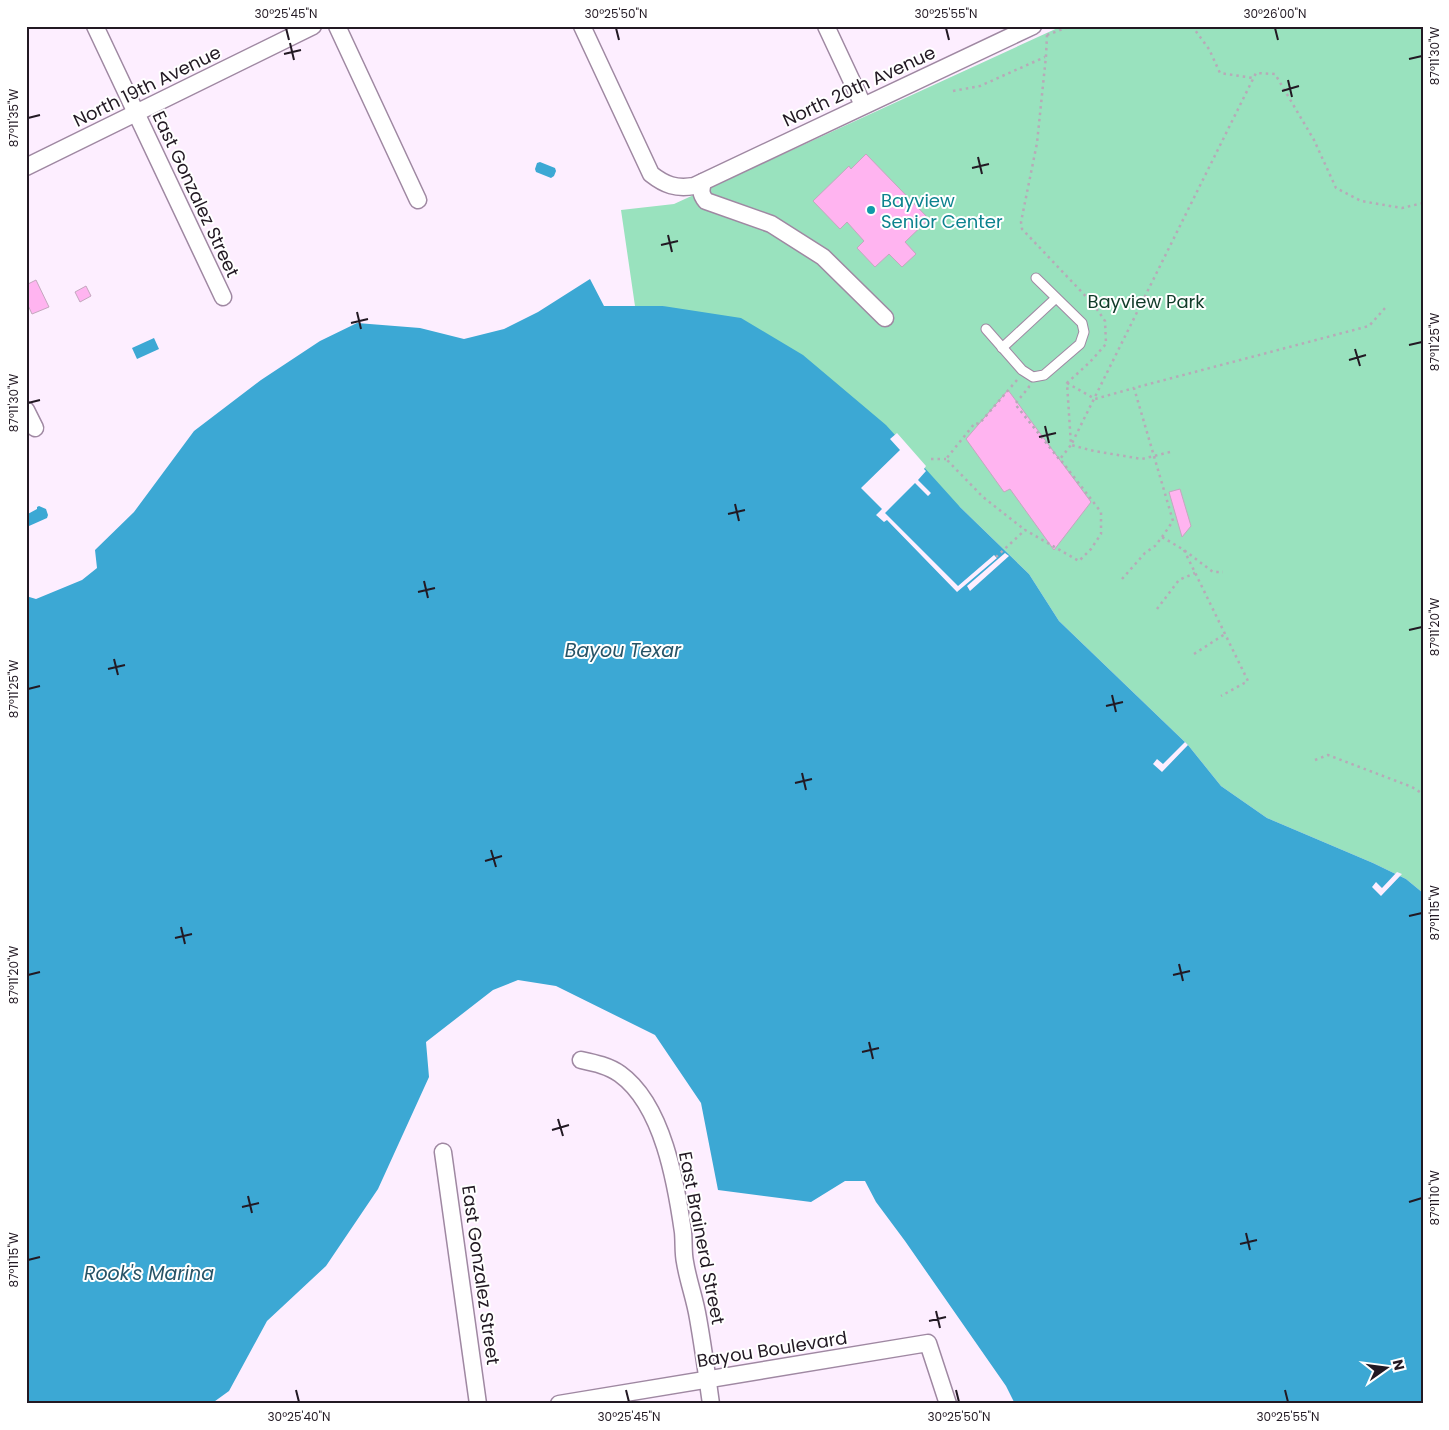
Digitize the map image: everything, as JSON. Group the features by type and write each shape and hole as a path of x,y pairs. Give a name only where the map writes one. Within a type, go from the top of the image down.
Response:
{"street":[{"name":"East Gonzalez Street","path":"95,26 222,297"},
{"name":"North 19th Avenue","path":"26,167 313,26"},
{"path":"336,26 418,200"},
{"name":"North 20th Avenue","path":"582,26 651,174 670,186 682,188 703,182 1033,26"},
{"path":"826,26 864,106"},
{"path":"703,182 701,190 702,196 706,201 771,224 823,257 885,318"},
{"path":"26,410 34,428"},
{"name":"East Brainerd Street","path":"581,1060 606,1066 619,1073 635,1086 653,1117 663,1140 678,1198 684,1239 684,1260 698,1316 711,1404"},
{"name":"East Gonzalez Street","path":"444,1152 478,1404"},
{"name":"Bayou Boulevard","path":"559,1404 928,1343 948,1404"}],"lane":[{"path":"986,329 1022,370 1033,377 1044,375 1080,344 1084,332 1082,323 1036,278"},
{"path":"1002,348 1056,298"}],"path":[{"path":"1042,26 1047,35 1046,56 1037,143 1021,222 1022,229 1094,305 1105,321 1106,344 1090,362 1067,382"},
{"path":"1047,35 1071,26"},
{"path":"1192,26 1209,49 1220,73 1253,78"},
{"path":"953,91 980,86 1046,56"},
{"path":"1060,460 1071,445 1095,400 1256,73 1276,74 1314,140 1336,188 1361,201 1402,208 1423,203"},
{"path":"1067,382 1095,400 1369,326 1386,307"},
{"path":"931,459 946,459 984,497 1025,530 1078,562 1091,549 1101,534 1101,512 1015,404 1029,387 1016,379 978,424 975,423 946,459"},
{"path":"1067,382 1071,445"},
{"path":"1122,580 1145,553 1155,546 1173,521 1134,388"},
{"path":"1071,445 1142,459 1170,452"},
{"path":"996,557 1025,530"},
{"path":"1162,537 1184,550 1213,572 1223,572"},
{"path":"1184,550 1248,681 1221,696"},
{"path":"1157,610 1179,580 1195,573"},
{"path":"1194,654 1225,634"},
{"path":"1315,760 1328,755 1412,787 1423,794"}],"green space":[{"name":"Bayview Park","path":"1062,26 1423,26 1423,893 1406,879 1373,863 1267,818 1221,786 1188,745 1059,621 1029,574 960,507 663,306 635,306 621,210 674,204"}],"water":[{"path":"540,162 555,168 554,176 551,178 536,172 537,163"},
{"name":"Bayou Texar","path":"590,279 604,306 663,306 741,318 803,355 886,425 960,507 1029,574 1059,621 1188,745 1221,786 1267,818 1373,863 1406,879 1423,893 1423,1404 1015,1404 1006,1386 876,1202 865,1181 845,1181 811,1202 718,1190 701,1103 655,1035 556,986 518,980 493,990 426,1042 429,1077 378,1189 326,1266 267,1321 229,1391 211,1404 26,1404 26,596 36,599 82,580 97,568 95,550 134,512 194,431 261,380 320,341 357,323 420,328 464,339 504,329 538,312"},
{"path":"154,338 159,349 137,359 132,348"},
{"path":"39,506 46,509 47,518 29,526 26,525 26,515"}],"pier":[{"path":"897,433 926,466 924,469 926,471 918,480 931,493 928,496 915,483 885,513 958,586 994,555 997,558 957,592 887,520 884,522 876,515 882,509 861,488 900,450 890,439"},
{"path":"1005,553 1009,556 970,591 967,586"},
{"path":"1185,742 1188,745 1162,772 1153,764 1157,759 1163,764"},
{"path":"1397,872 1402,874 1381,896 1372,887 1376,882 1382,888"}],"building":[{"name":"Bayview Senior Center","path":"866,154 929,219 905,242 916,254 902,267 889,254 875,267 857,248 864,241 847,222 840,229 813,201 849,166 851,169"},
{"path":"36,280 49,307 32,314 26,301 26,285"},
{"path":"86,286 91,296 80,302 75,292"},
{"path":"1008,390 1091,502 1054,550 1010,489 1004,492 966,439"},
{"path":"1180,489 1191,526 1182,537 1169,492"}],"place":[{"name":"Bayview Senior Center","path":"871,210"}],"water label":[{"name":"Rook's Marina","path":"149,1273"}]}
